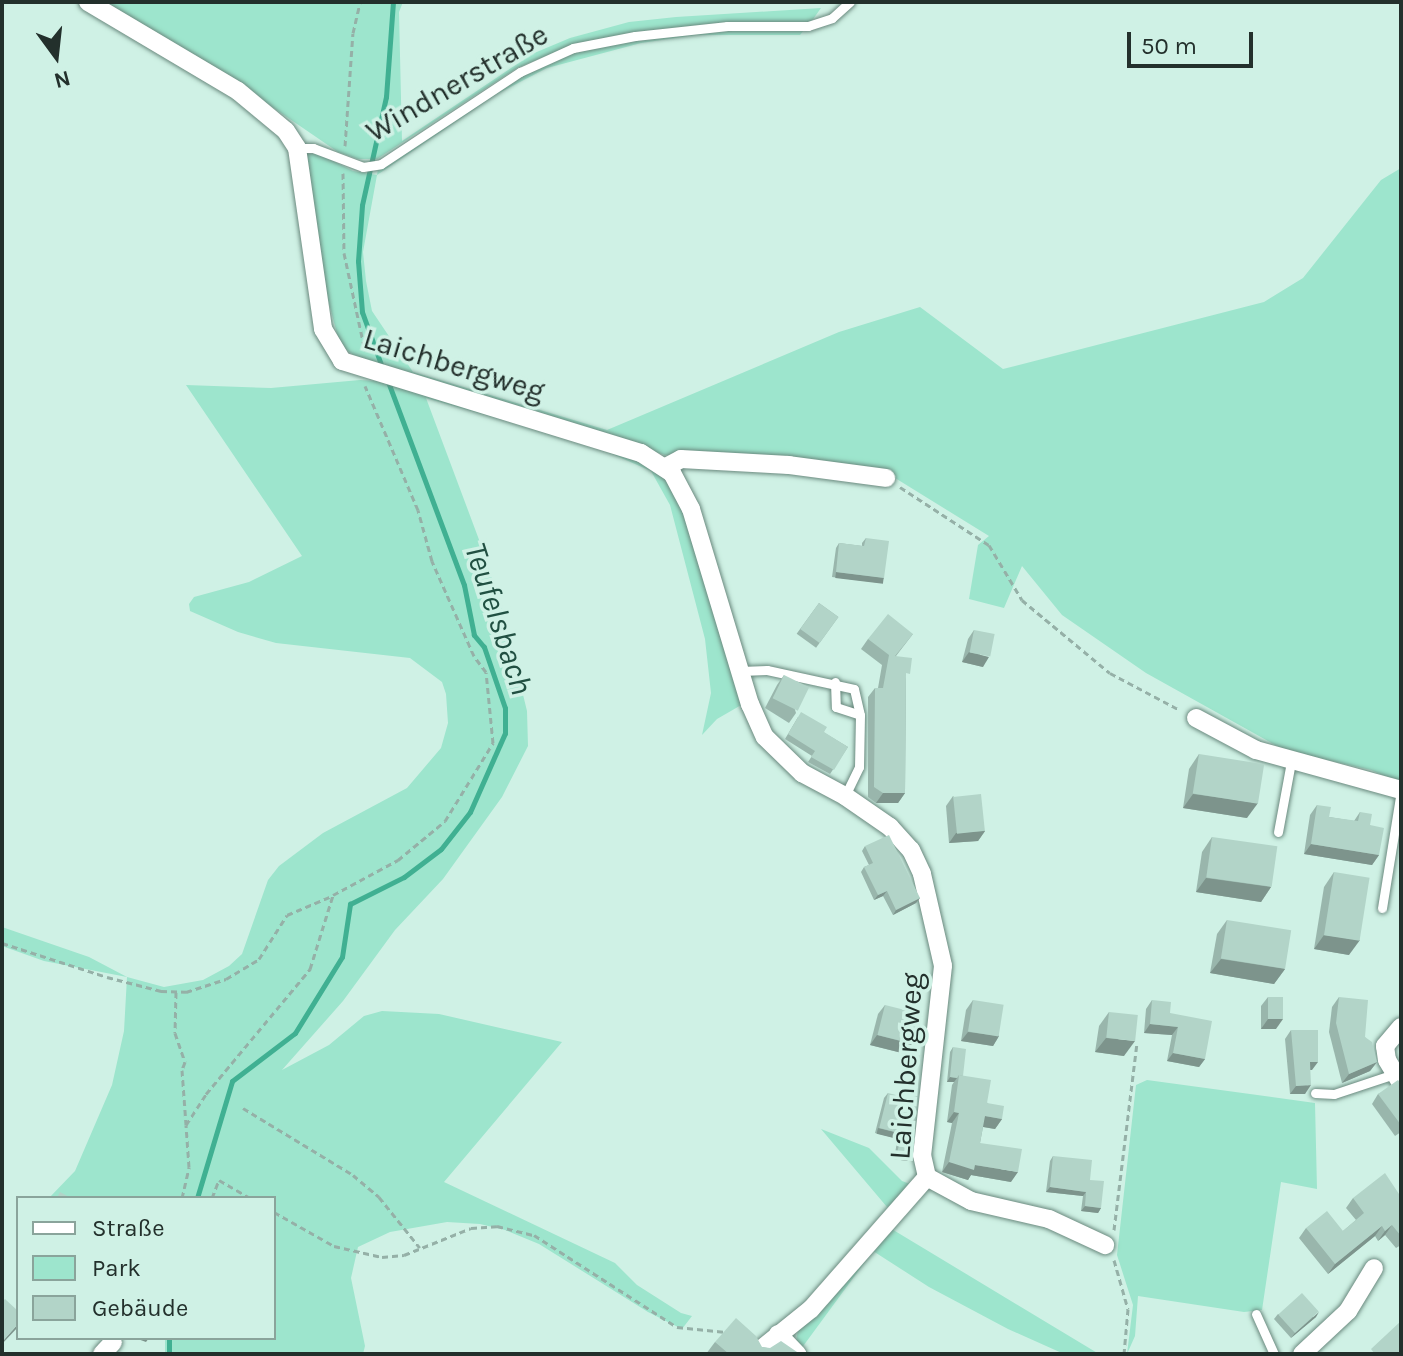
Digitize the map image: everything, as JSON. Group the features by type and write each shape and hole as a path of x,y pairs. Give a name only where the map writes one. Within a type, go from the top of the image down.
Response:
{"street":[{"path":"88,2 267,111 297,148"},
{"name":"Laichbergweg","path":"297,148 323,329 342,361 597,438 641,453 666,467 691,509 757,721 775,749 802,773 845,796 890,827 911,850 922,874 941,957 942,986 922,1155 927,1177 811,1309 755,1354"},
{"path":"666,467 681,459 835,470 886,478"},
{"path":"1196,718 1256,750 1291,762 1359,776 1401,791"},
{"path":"1397,1079 1385,1046 1401,1027"},
{"path":"927,1177 971,1201 1049,1219 1105,1245"},
{"path":"1302,1354 1348,1311 1374,1268"},
{"path":"778,1334 797,1354"}],"lane":[{"name":"Windnerstraße","path":"297,148 313,148 363,167 381,164 520,72 573,48 635,36 727,26 808,26 832,18 850,2"},
{"path":"740,671 767,670 835,682 854,689 860,715 859,767 845,796"},
{"path":"835,682 836,707 860,715"},
{"path":"1278,832 1291,762"},
{"path":"1382,908 1401,791"},
{"path":"1315,1093 1334,1094 1397,1079"},
{"path":"1256,1314 1274,1354"}],"path":[{"path":"2,943 107,977 176,991 206,987 226,979 259,959 287,915 333,895 398,860 445,821 493,743 486,672 474,656 432,561 418,510 366,387 370,370 344,253 343,161 353,33 360,2"},
{"path":"886,478 989,545 1022,600 1110,673 1196,718"},
{"path":"186,1125 206,1094 310,969 333,895"},
{"path":"176,991 175,1033 185,1062 182,1070 189,1167 182,1196"},
{"path":"1124,1354 1128,1309 1122,1283 1105,1245 1115,1224 1137,1043"},
{"path":"243,1108 353,1175 379,1197 420,1248"},
{"path":"213,1196 219,1180 247,1196"},
{"path":"276,1213 334,1246 382,1257 404,1255 471,1228 497,1226 534,1235 677,1327 725,1331 755,1354"}],"green space":[{"path":"96,2 403,2 399,12 402,141 532,54 570,38 629,22 821,8 811,22 567,47 517,68 377,159 358,159 338,152 246,89"},
{"path":"735,30 804,30 800,35 696,35 641,43 547,68 497,94 377,175 378,169 507,84 556,58 620,42"},
{"path":"307,154 319,154 353,171 377,175 363,252 366,281 372,311 413,372 607,430 839,332 920,307 1003,369 1264,302 1303,278 1381,180 1401,168 1401,783 1371,770 1284,750 1146,673 1062,615 1022,566 1004,608 969,599 978,545 989,536 887,473 782,457 665,455 359,359 340,345 326,292"},
{"path":"360,380 393,382 641,458 677,488 743,704 717,719 702,735 711,693 705,639 670,505 651,471 594,446 426,398 484,553 504,617 527,711 528,746 502,797 443,879 395,930 343,1001 282,1070 329,1045 364,1016 382,1011 439,1014 562,1042 444,1182 615,1263 637,1285 681,1313 692,1316 682,1329 648,1312 539,1244 480,1224 447,1222 390,1232 358,1247 351,1278 365,1346 363,1354 165,1354 165,1340 276,1340 276,1196 51,1196 75,1171 112,1085 124,1031 127,977 164,987 203,980 229,966 242,954 268,880 279,866 323,833 407,788 441,748 448,723 442,682 410,658 276,643 238,632 190,611 189,604 194,597 249,582 302,556 186,385 271,388"},
{"path":"2,927 89,957 127,977 44,961 2,946"},
{"path":"1147,1080 1315,1103 1317,1189 1281,1182 1262,1310 1244,1312 1138,1296 1135,1336 1127,1354 1133,1305 1117,1255 1136,1085"},
{"path":"821,1129 869,1148 902,1181 910,1184 898,1201 887,1207"},
{"path":"890,1228 1099,1354 1064,1354 1008,1329 929,1287 873,1251 801,1349 796,1342 798,1329"}],"building":[{"path":"866,538 889,541 884,578 836,572 839,543 864,546"},
{"path":"819,603 838,617 820,643 800,629"},
{"path":"888,614 913,634 895,656 912,658 910,674 906,673 905,793 883,793 874,787 875,688 883,688 889,655 868,639"},
{"path":"974,630 995,634 990,657 970,653"},
{"path":"784,675 809,687 798,711 773,698"},
{"path":"801,712 827,727 824,732 848,747 834,770 811,757 815,751 788,734"},
{"path":"1199,754 1264,764 1258,804 1193,794"},
{"path":"981,794 985,831 957,834 953,797"},
{"path":"1317,805 1331,807 1329,817 1358,821 1360,812 1372,814 1370,825 1384,828 1379,855 1311,844"},
{"path":"889,835 920,898 896,910 887,891 878,895 864,867 873,863 865,846"},
{"path":"1212,837 1277,846 1272,887 1206,878"},
{"path":"1334,872 1370,878 1360,941 1324,935"},
{"path":"1227,920 1291,930 1285,969 1221,959"},
{"path":"1268,997 1283,997 1283,1019 1268,1019"},
{"path":"1339,997 1368,1000 1365,1037 1372,1042 1377,1062 1349,1074 1336,1023"},
{"path":"973,1000 1004,1005 999,1036 968,1032"},
{"path":"1152,1000 1171,1002 1170,1013 1212,1021 1205,1059 1173,1053 1178,1027 1150,1024"},
{"path":"885,1005 920,1014 912,1044 878,1035"},
{"path":"1109,1012 1138,1015 1135,1041 1106,1038"},
{"path":"1291,1030 1318,1030 1318,1062 1310,1062 1311,1085 1296,1086"},
{"path":"953,1047 966,1049 963,1076 957,1078 950,1077"},
{"path":"959,1075 991,1080 987,1103 1004,1106 1002,1119 985,1116 980,1143 1022,1149 1018,1172 975,1165 974,1170 949,1162 959,1113 954,1112"},
{"path":"1398,1080 1401,1084 1401,1125 1378,1094"},
{"path":"888,1093 917,1100 908,1135 879,1128"},
{"path":"901,1137 913,1140 909,1156 897,1153"},
{"path":"1053,1156 1092,1160 1090,1180 1104,1181 1101,1208 1085,1206 1086,1192 1050,1187"},
{"path":"1385,1173 1401,1197 1401,1236 1392,1225 1385,1231 1382,1226 1335,1264 1306,1228 1327,1211 1343,1231 1364,1213 1353,1198"},
{"path":"1302,1293 1319,1312 1295,1333 1278,1314"},
{"path":"5,1299 16,1309 16,1326 2,1342 2,1302"},
{"path":"736,1318 756,1336 762,1347 770,1348 781,1341 800,1354 729,1354 715,1342"},
{"path":"1401,1321 1401,1354 1373,1354 1371,1349"}],"waterway":[{"name":"Teufelsbach","path":"383,370 362,312 358,261 362,205 386,97 393,2"},
{"name":"Teufelsbach","path":"198,1196 232,1081 295,1033 342,957 350,904 404,877 441,849 470,812 505,733 505,708 484,647 474,635 464,585 387,379"},
{"name":"Teufelsbach","path":"169,1340 169,1354"}]}
